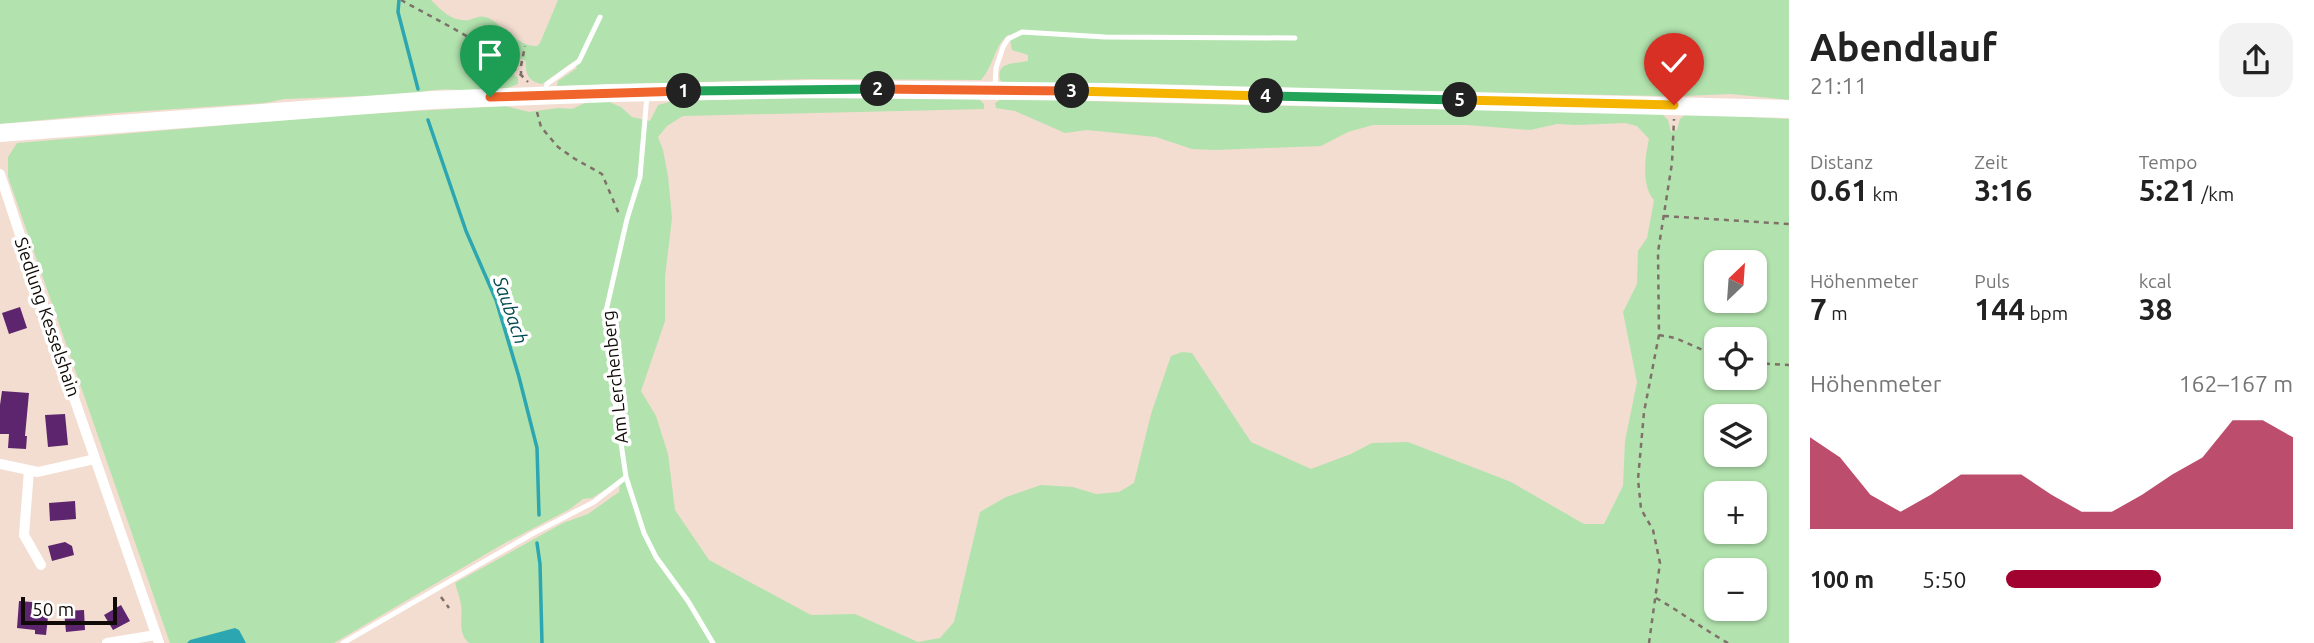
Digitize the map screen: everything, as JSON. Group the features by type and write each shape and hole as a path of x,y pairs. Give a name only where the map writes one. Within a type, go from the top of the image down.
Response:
{"main road":[{"path":"0,133 433,100 817,89 995,90 1789,109"}],"street":[{"name":"Siedlung Kesselshain","path":"0,174 158,639"},
{"path":"0,464 38,472 95,459"},
{"path":"29,470 24,535 41,565"},
{"path":"107,643 158,639"}],"lane":[{"path":"538,96 547,84 572,67 582,56 600,17"},
{"path":"995,90 996,68 1003,47 1008,39 1023,32 1105,37 1295,38"},
{"name":"Am Lerchenberg","path":"647,92 640,177 627,219 606,311 613,388 626,477 644,533 656,557 688,601 713,643"},
{"path":"343,643 532,534 594,502 626,477"}],"path":[{"path":"401,0 476,43 522,76 538,96 541,127 558,147 602,174 619,215 627,219"},
{"path":"522,76 525,46"},
{"path":"1649,643 1660,563 1653,530 1641,509 1638,479 1644,412 1659,335 1658,251 1672,163 1674,105"},
{"path":"1664,216 1789,224"},
{"path":"1659,335 1675,338 1704,350"},
{"path":"1767,364 1789,365"},
{"path":"436,588 449,608"},
{"path":"1656,598 1728,643"}],"green space":[{"path":"0,0 431,0 452,17 463,20 487,18 518,40 537,46 558,0 1789,0 1789,100 1731,94 1682,96 1671,93 1662,96 1004,83 1000,80 1000,74 1004,66 1028,61 1028,55 1012,50 1009,34 1000,44 981,80 810,79 557,86 558,81 577,68 573,62 542,84 531,79 526,70 526,61 520,58 519,66 508,61 504,66 518,78 518,84 493,90 440,89 415,94 284,99 265,103 0,124"},
{"path":"871,97 978,98 984,104 984,109 683,116 667,126 658,137 668,176 672,218 665,277 665,321 641,391 656,416 668,454 675,510 709,560 811,615 855,614 918,642 940,638 954,622 980,512 1006,497 1041,485 1073,487 1096,494 1119,492 1134,483 1151,414 1171,356 1182,352 1192,353 1251,442 1311,469 1372,443 1408,442 1511,482 1584,524 1604,524 1623,486 1625,441 1637,382 1623,312 1637,284 1638,251 1647,238 1654,200 1646,179 1645,162 1649,139 1637,126 1625,123 1557,124 1530,130 1467,125 1373,125 1348,132 1321,146 1192,149 1156,137 1087,130 1065,133 1015,111 996,108 995,103 1003,98 1662,114 1668,120 1671,132 1677,130 1680,119 1686,114 1789,119 1789,643 469,643 463,635 461,605 455,583 563,523 588,514 619,492 620,480 592,498 583,499 570,509 503,544 334,643 170,643 8,177 8,157 17,143 344,115 505,106 529,112 572,109 587,102 609,102 621,107 632,117 650,121 658,105 677,100"}],"water":[{"path":"235,628 246,643 187,643 190,640"}],"building":[{"path":"20,307 27,328 9,334 2,313"},
{"path":"2,391 29,393 26,449 8,448 9,434 0,434"},
{"path":"65,414 68,445 48,447 45,415"},
{"path":"75,501 76,519 50,521 49,503"},
{"path":"65,542 72,546 74,555 52,561 48,546"},
{"path":"19,601 44,603 43,617 48,617 46,635 35,634 35,630 17,628"},
{"path":"121,605 130,621 113,630 104,615"},
{"path":"84,610 85,630 66,632 64,611"}],"waterway":[{"name":"Saubach","path":"399,0 398,12 418,89"},
{"name":"Saubach","path":"428,120 466,231 496,300 519,377 537,448 539,515"},
{"name":"Saubach","path":"537,543 542,643"}],"route":[{"path":"490,97 732,90 974,89 1674,105"}]}
